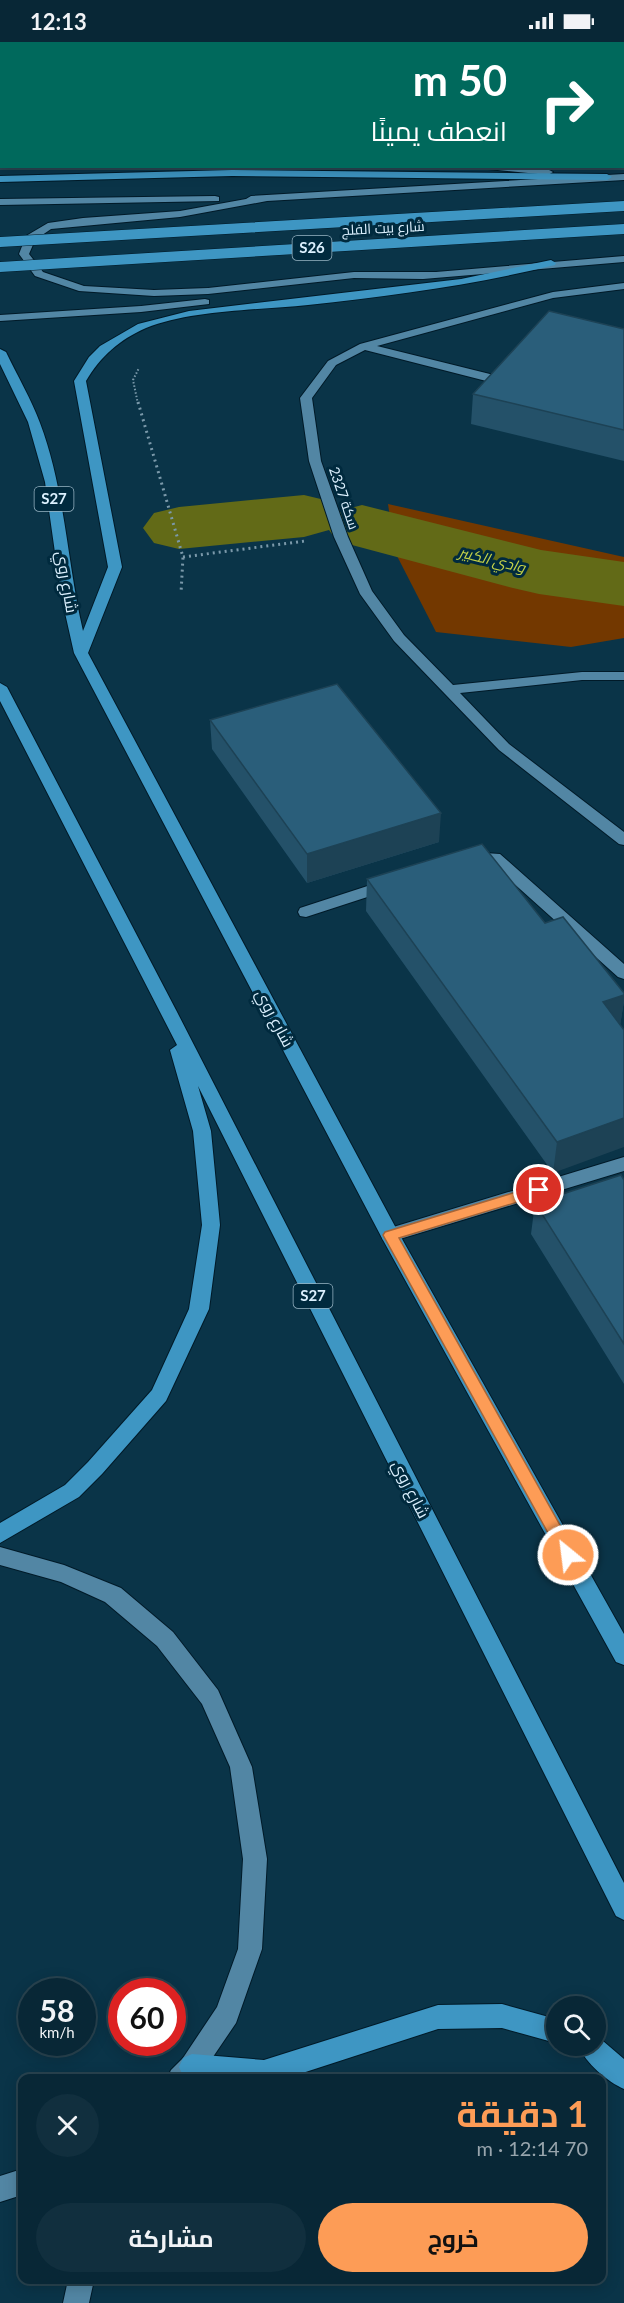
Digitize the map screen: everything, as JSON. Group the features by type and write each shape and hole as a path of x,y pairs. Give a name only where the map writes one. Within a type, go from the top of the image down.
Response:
{"main road":[{"path":"0,179 232,173 607,177"},
{"name":"شارع بيت الفلج","path":"0,242 624,206"},
{"name":"شارع بيت الفلج","path":"0,267 624,229"},
{"path":"81,653 115,567 93,440 80,381 93,359 104,348 142,326 193,313 438,285 551,263"},
{"name":"شارع روي","path":"0,352 34,422 51,482 68,595 81,653 390,1235 624,1655"},
{"name":"شارع روي","path":"0,687 168,1011 624,1908"},
{"path":"0,1534 72,1491 102,1460 159,1395 199,1310 210,1225 202,1131 168,1011"},
{"path":"186,2073 264,2073 438,2017 502,2016 546,2028"},
{"path":"602,2056 624,2076"}],"street":[{"path":"510,168 607,177"},
{"path":"0,202 263,198 624,177"},
{"path":"263,198 180,214 83,221 48,226 30,238 24,254 39,274 83,288 154,293 220,290 354,275 433,274"},
{"path":"0,318 141,309 433,274 624,259"},
{"name":"سكة 2327","path":"624,286 553,295 455,319 364,346 332,363 306,398 315,461 341,537 365,591 399,638 504,747 624,840"},
{"path":"364,346 498,380"},
{"path":"450,690 582,676 624,676"},
{"path":"450,863 472,856 495,858 624,973"},
{"path":"306,912 406,878"},
{"path":"390,1235 624,1164"},
{"path":"0,1556 64,1574 113,1595 165,1639 210,1697 241,1767 255,1859 250,1950 227,2014 186,2073"},
{"path":"0,2188 18,2183"},
{"path":"76,2303 80,2284"}],"path":[{"path":"104,348 138,357 143,361 133,380 183,557 181,593"},
{"path":"183,557 341,537"}],"shaded area":[{"path":"388,504 624,557 624,638 571,647 436,632 395,552"}],"building":[{"path":"549,311 624,329 624,430 473,394"},
{"path":"337,684 441,813 307,854 210,720"},
{"path":"482,844 545,923 563,917 624,993 624,995 603,1002 624,1030 624,1118 557,1142 367,879"},
{"path":"621,1175 624,1180 624,1344 535,1203"}],"waterway":[{"name":"وادي الكبير","path":"179,528 304,516"},
{"name":"وادي الكبير","path":"362,526 539,572 624,584"}],"route":[{"path":"539,1190 390,1235 568,1555"}]}
